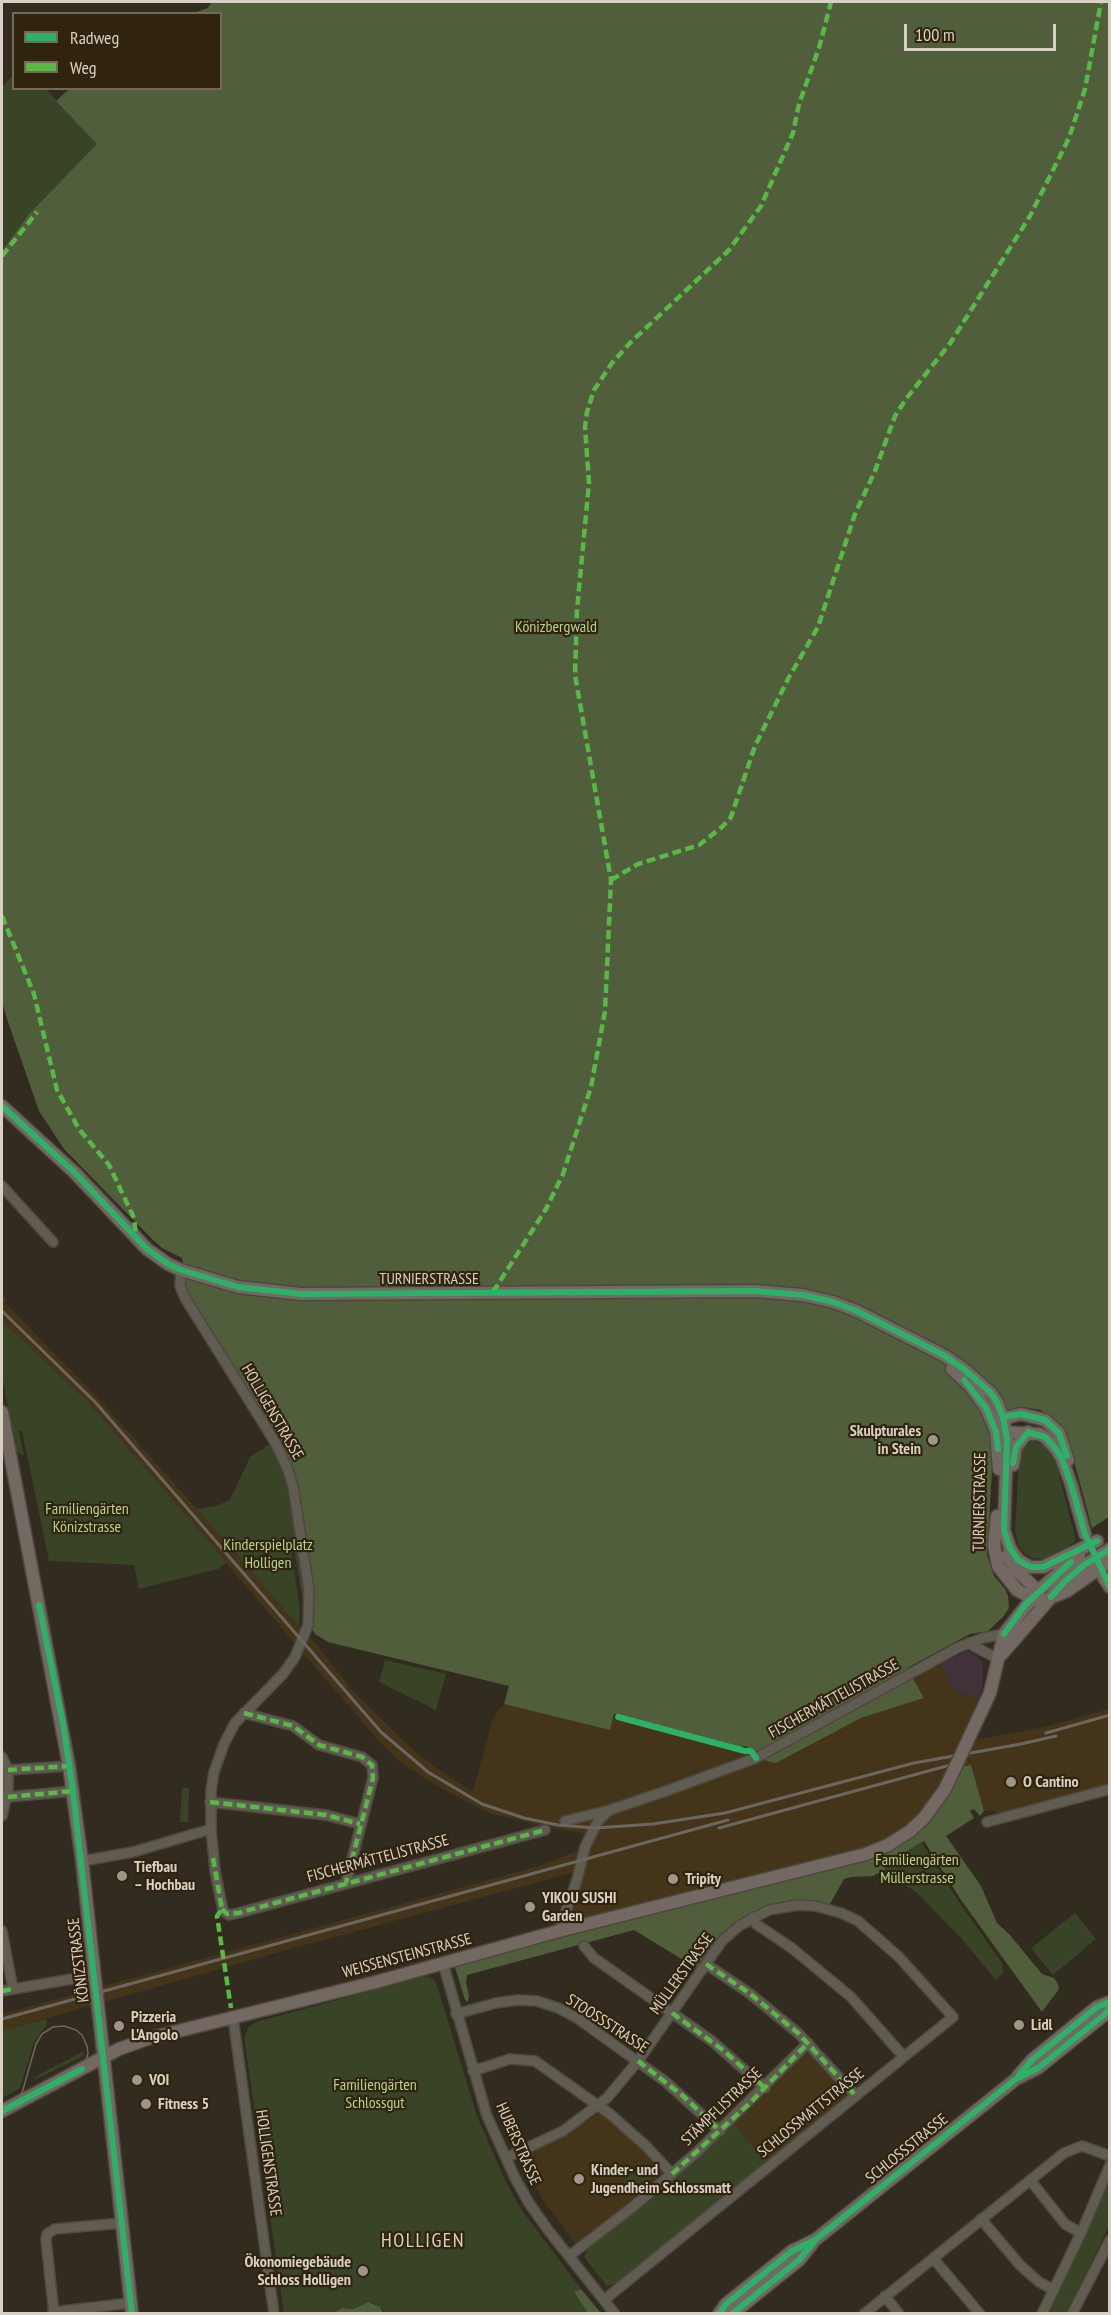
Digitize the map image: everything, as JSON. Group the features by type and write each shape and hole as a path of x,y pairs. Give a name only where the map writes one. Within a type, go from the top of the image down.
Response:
{"main road":[{"name":"TURNIERSTRASSE","path":"2,1106 74,1172 147,1249 168,1264 238,1287 301,1294 782,1292 833,1302 865,1315 945,1356 966,1370 991,1393 999,1426 1006,1492 1004,1547 1009,1561 1034,1596"},
{"name":"KÖNIZSTRASSE","path":"2,1412 6,1459 73,1791 131,2308"},
{"path":"999,1426 1021,1414 1045,1420 1053,1427 1064,1446 1071,1484"},
{"name":"TURNIERSTRASSE","path":"999,1426 995,1557 1003,1574 1013,1587 1047,1601"},
{"path":"999,1426 1045,1437 1056,1449 1071,1484 1085,1534"},
{"name":"TURNIERSTRASSE","path":"1006,1492 1012,1478 1016,1447 1028,1432"},
{"name":"TURNIERSTRASSE","path":"1004,1530 1014,1555 1024,1564 1033,1567 1050,1565 1067,1554 1097,1541"},
{"name":"WEISSENSTEINSTRASSE","path":"2,2111 103,2058 150,2038 365,1985 559,1931 877,1850 899,1839 917,1825 945,1789 990,1693 1004,1634 1034,1596 1059,1571 1097,1541 1110,1535"},
{"name":"WEISSENSTEINSTRASSE","path":"998,1659 1064,1582 1083,1565 1110,1549"},
{"name":"WEISSENSTEINSTRASSE","path":"1047,1601 1067,1591 1110,1561"},
{"name":"SCHLOSSSTRASSE","path":"719,2313 726,2304 792,2252 815,2240 1016,2079 1032,2060 1097,2007 1110,2002"},
{"name":"SCHLOSSSTRASSE","path":"1016,2079 1038,2068 1104,2015 1110,2007"},
{"name":"SCHLOSSSTRASSE","path":"732,2313 799,2260 815,2240"}],"street":[{"path":"2,1186 53,1242"},
{"name":"HOLLIGENSTRASSE","path":"181,1269 180,1286 185,1298 270,1433 288,1470 293,1486 308,1580 309,1618 299,1647 283,1674 244,1713 231,1730 218,1758 210,1802 211,1829 222,1909"},
{"name":"FISCHERMÄTTELISTRASSE","path":"565,1821 610,1810 756,1758 968,1643 1004,1634"},
{"path":"968,1643 998,1659"},
{"path":"244,1713 293,1726 319,1745 362,1756 373,1767 346,1883"},
{"path":"2,1757 8,1770 8,1797 2,1816"},
{"path":"8,1770 69,1766"},
{"path":"987,1822 1110,1789"},
{"path":"8,1797 73,1791"},
{"path":"210,1802 269,1811 315,1814 360,1824"},
{"path":"559,1931 578,1880 585,1847 598,1821 610,1810"},
{"path":"82,1861 132,1852 211,1829"},
{"name":"FISCHERMÄTTELISTRASSE","path":"222,1909 230,1915 545,1830"},
{"name":"MÜLLERSTRASSE","path":"506,2158 563,2131 598,2105 619,2085 638,2061 706,1964 731,1933 753,1917 777,1908 807,1905 825,1907 849,1916 871,1931 900,1957 953,2017"},
{"path":"753,1917 756,1924 793,1949 851,1997 904,2057"},
{"path":"2,1931 13,1989"},
{"path":"584,1946 594,1958 723,2050 765,2088"},
{"name":"HUBERSTRASSE","path":"443,1963 473,2071 488,2116 506,2158 529,2203 615,2313"},
{"path":"706,1964 770,2009 808,2043 856,2096"},
{"path":"2,1991 94,1975"},
{"name":"STOOSSSTRASSE","path":"456,2014 507,2001 528,2000 548,2004 577,2018 638,2061 684,2096 720,2131"},
{"name":"SCHLOSSMATTSTRASSE","path":"604,2300 953,2017"},
{"name":"HOLLIGENSTRASSE","path":"233,2018 274,2313"},
{"name":"STÄMPFLISTRASSE","path":"569,2256 672,2174 765,2088 808,2043"},
{"path":"473,2071 510,2059 535,2061 598,2105 634,2135 672,2174"},
{"path":"864,2313 1060,2156 1076,2147 1089,2147 1110,2156"},
{"path":"1042,2313 1081,2233 1110,2165"},
{"path":"1030,2180 1065,2224 1081,2233"},
{"path":"981,2219 1020,2265 1039,2282 1054,2289"},
{"path":"122,2223 55,2229 47,2234 46,2240 54,2312 131,2308"},
{"path":"1072,2313 1110,2240"},
{"path":"933,2258 980,2313"},
{"path":"885,2296 899,2313"}],"shaded area":[{"path":"2,1295 7,1300 5,1303 89,1388 197,1509 322,1651 352,1690 412,1749 473,1792 493,1718 504,1704 610,1729 613,1718 744,1752 751,1751 776,1763 861,1718 924,1698 913,1678 940,1663 955,1692 987,1701 969,1741 1044,1727 1109,1709 1109,1784 1001,1814 992,1810 984,1811 971,1766 895,1842 559,1931 579,1871 276,1953 2,2031 2,2014 539,1866 579,1850 586,1834 489,1813 439,1787 401,1763 377,1739 87,1401 2,1321"},
{"path":"968,1651 983,1663 982,1690 978,1698 955,1692 940,1663"},
{"path":"805,2054 812,2054 845,2089 846,2097 767,2163 734,2124"},
{"name":"Kinder- und Jugendheim Schlossmatt","path":"599,2113 633,2139 659,2165 662,2173 658,2181 585,2239 575,2243 544,2202 522,2161 528,2153"}],"green space":[{"name":"Könizbergwald","path":"211,2 1109,2 1109,1517 1092,1528 1066,1432 1041,1410 1024,1407 1008,1410 1002,1414 992,1428 990,1436 992,1470 987,1555 994,1576 1008,1596 1009,1608 988,1631 970,1634 907,1668 924,1698 861,1718 776,1763 756,1758 746,1746 739,1747 614,1714 610,1730 504,1704 509,1686 328,1642 315,1634 311,1628 314,1616 313,1580 296,1481 283,1446 187,1293 182,1258 162,1248 152,1239 64,1149 39,1111 7,1019 2,1002 2,251 29,214 97,144 56,101 68,90 222,90 222,12 196,12 208,8"},
{"path":"12,76 12,90 47,90 98,144 29,214 2,251 2,87"},
{"name":"Familiengärten Könizstrasse","path":"2,1321 87,1401 227,1563 220,1566 221,1568 139,1589 134,1565 49,1561 22,1431 19,1431 24,1456 17,1452 2,1377"},
{"path":"1032,1441 1044,1445 1052,1452 1076,1540 1063,1551 1043,1559 1032,1558 1024,1553 1018,1544 1015,1530 1019,1460 1023,1449"},
{"name":"Kinderspielplatz Holligen","path":"270,1444 286,1480 305,1591 305,1602 303,1602 292,1537 289,1537 300,1610 299,1626 197,1509 216,1506 230,1500 250,1457"},
{"path":"385,1660 446,1674 436,1710 379,1682"},
{"path":"971,1765 984,1811 980,1816 974,1809 970,1811 974,1818 946,1836 981,1886 997,1923 1010,1935 1042,1974 1054,1978 1058,1984 1059,1989 1042,2012 961,1900 924,1841 886,1864 885,1870 873,1876 844,1879 830,1904 809,1901 788,1902 748,1915 736,1923 698,1969 634,1930 467,1975 468,2002 465,2000 453,1961 826,1865 910,1832 956,1768"},
{"path":"182,1788 189,1788 188,1822 180,1822"},
{"name":"Familiengärten Müllerstrasse","path":"922,1843 959,1902 1002,1963 1003,1973 996,1980 961,1938 917,1893 885,1870 886,1864"},
{"path":"1075,1913 1096,1939 1053,1975 1031,1948"},
{"name":"Familiengärten Schlossgut","path":"429,1977 436,1982 477,2116 505,2180 521,2209 581,2289 574,2292 588,2313 383,2313 383,2310 372,2302 353,2309 342,2308 333,2313 284,2313 244,2037 249,2027 256,2022"},
{"path":"46,2019 47,2024 34,2042 20,2088 2,2098 2,2031"},
{"path":"84,2051 83,2056 32,2081 40,2074"},
{"path":"734,2124 767,2163 619,2282 607,2286 584,2257 588,2248 675,2178"},
{"path":"646,2163 656,2175 634,2194 623,2181"},
{"path":"1110,2176 1109,2226 1066,2313 1049,2314"},
{"path":"581,2289 601,2313 588,2313 574,2292"},
{"path":"369,2302 380,2307 383,2313 333,2313 342,2308 353,2309"}],"tram line":[{"path":"715,2314 1110,1998"},
{"path":"986,2108 1110,2010"},
{"path":"2,2109 22,2093 36,2044 42,2034 53,2027 64,2026 82,2035 88,2053 85,2064 78,2073 2,2113"},
{"path":"733,2314 856,2213"}],"railway":[{"path":"2,1311 95,1402 381,1732 428,1772 482,1804 524,1818 558,1825 595,1828 653,1824 725,1813 914,1763 1056,1736"},
{"path":"1046,1733 1110,1715"},
{"path":"719,1828 965,1761"},
{"path":"2,2019 728,1820"}],"marked path":[{"path":"493,1292 546,1209 563,1174 591,1087 605,1011 611,880 575,675 577,610 589,483 585,427 587,412 594,390 612,363 631,342 729,250 761,206 793,133 799,104 819,48 831,2"},
{"path":"611,880 638,864 699,845 731,817 755,746 788,679 818,627 855,514 875,471 895,416 951,342 1030,216 1069,138 1085,89 1101,2"},
{"path":"2,256 37,212"},
{"path":"2,916 34,994 57,1090 79,1129 109,1165 134,1218 136,1235"},
{"path":"244,1713 293,1726 319,1745 362,1757 372,1765 373,1778 346,1883"},
{"path":"8,1770 69,1766"},
{"path":"8,1797 73,1791"},
{"path":"210,1802 326,1815 360,1824"},
{"path":"222,1909 227,1914 238,1913 545,1830"},
{"path":"213,1858 222,1909 217,1916 231,2008"},
{"path":"706,1964 749,1993 798,2033 856,2096"},
{"path":"2,1991 13,1989"},
{"path":"672,2013 723,2050 765,2088"},
{"path":"672,2174 750,2103 808,2043"},
{"path":"638,2061 683,2096 720,2131"}],"cycle path":[{"path":"2,1106 74,1172 147,1249 181,1270 238,1287 301,1294 755,1291 803,1295 833,1302 857,1311 945,1356 965,1370 991,1393 997,1402 1003,1417 1007,1439 1004,1530 1010,1548 1018,1560 1030,1567 1043,1567 1097,1541"},
{"path":"964,1380 986,1408 996,1432 998,1449"},
{"path":"1003,1417 1021,1414 1045,1420 1059,1433 1067,1456"},
{"path":"1013,1463 1016,1447 1028,1432 1045,1437 1056,1449 1071,1484 1085,1534 1110,1587"},
{"path":"1051,1597 1084,1565 1110,1549"},
{"path":"1004,1634 1026,1604 1071,1562"},
{"path":"39,1605 63,1724 73,1791 132,2314"},
{"path":"618,1717 751,1751 756,1758"},
{"path":"1019,2075 1032,2060 1097,2007 1107,2003"},
{"path":"719,2314 726,2304 792,2251 815,2240 1016,2079 1038,2068 1110,2008"},
{"path":"2,2111 82,2069"},
{"path":"732,2314 799,2260 813,2243"}],"place":[{"name":"Skulpturales in Stein","path":"933,1440"},
{"name":"O Cantino","path":"1011,1782"},
{"name":"Tiefbau – Hochbau","path":"122,1876"},
{"name":"Tripity","path":"673,1879"},
{"name":"YIKOU SUSHI Garden","path":"530,1907"},
{"name":"Lidl","path":"1019,2025"},
{"name":"Pizzeria L'Angolo","path":"119,2026"},
{"name":"VOI","path":"137,2080"},
{"name":"Fitness 5","path":"146,2104"},
{"name":"Kinder- und Jugendheim Schlossmatt","path":"579,2179"},
{"name":"Ökonomiegebäude Schloss Holligen","path":"363,2271"}],"district":[{"name":"HOLLIGEN","path":"423,2241"}]}
